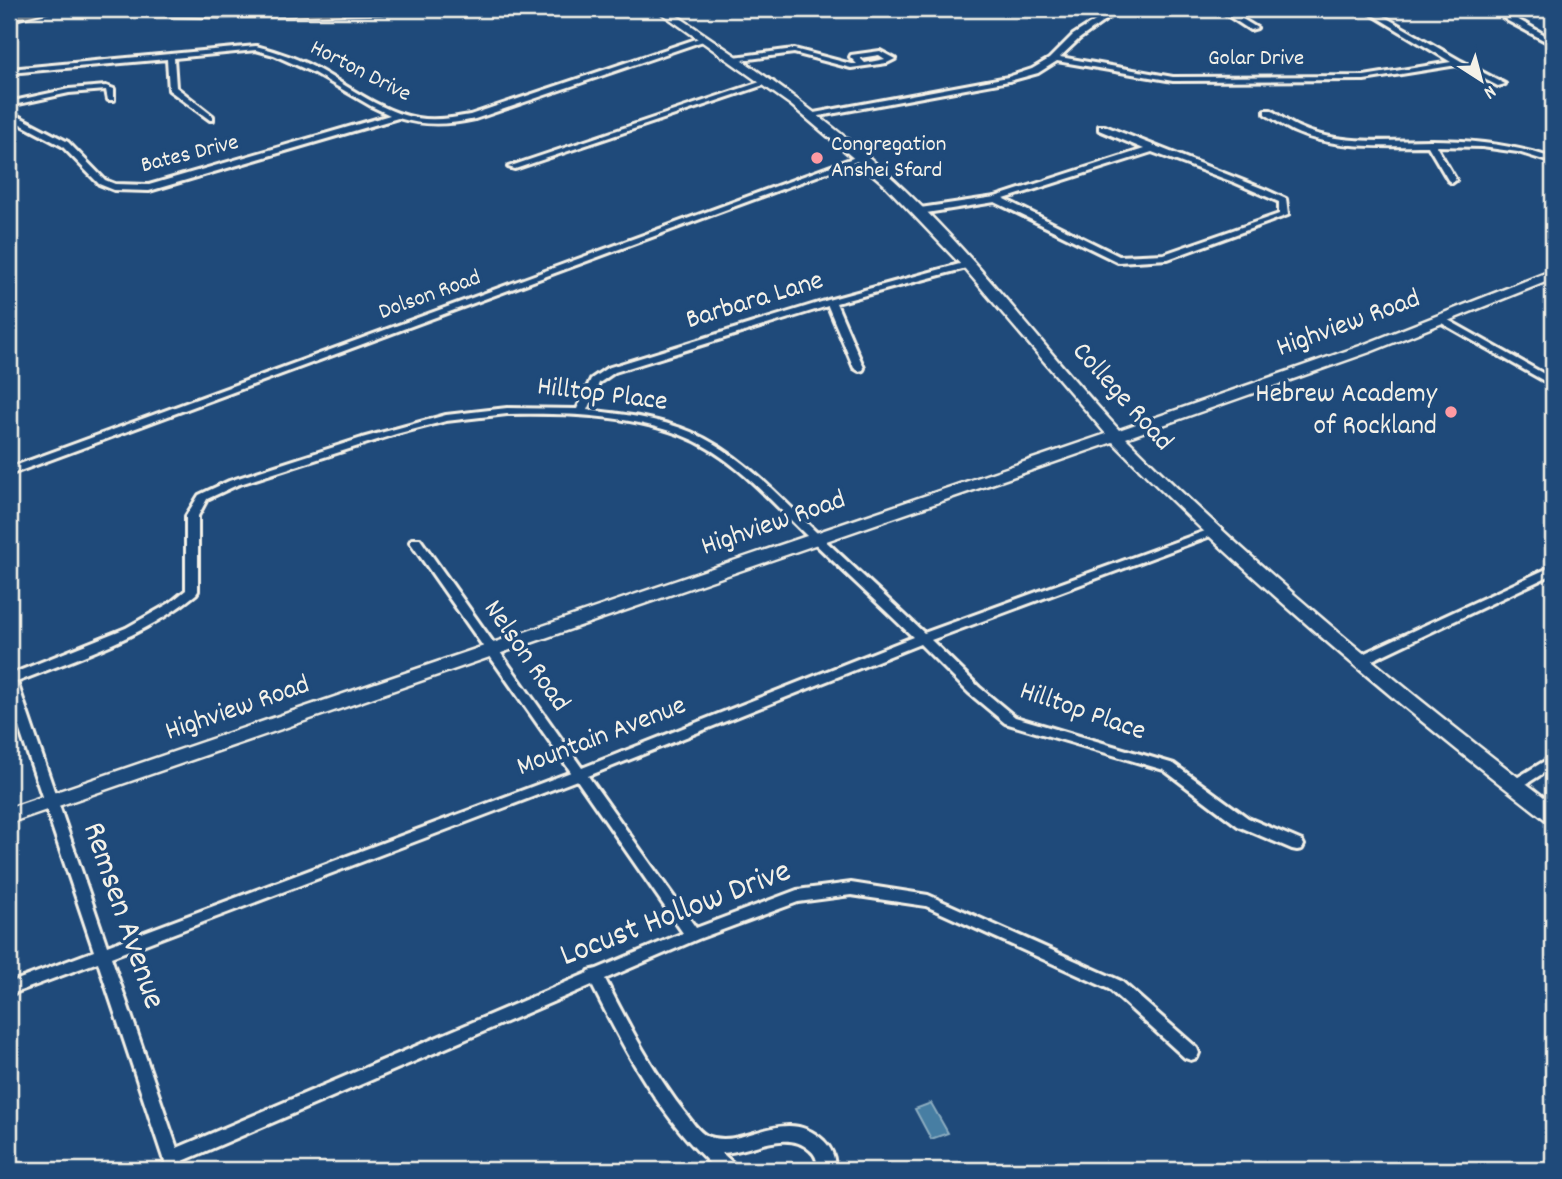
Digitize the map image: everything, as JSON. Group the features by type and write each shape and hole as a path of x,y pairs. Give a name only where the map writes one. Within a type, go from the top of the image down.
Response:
{"highway":[{"path":"93,9 221,13 389,9"}],"main road":[{"path":"9,18 51,9"}],"street":[{"name":"College Road","path":"661,9 814,114 864,157 920,211 1116,436 1212,532 1359,661 1553,815"},
{"path":"814,114 1009,79 1035,71 1055,58 1076,37 1118,9"},
{"path":"1221,9 1253,28"},
{"path":"1366,9 1458,64 1501,84"},
{"path":"1495,9 1553,43"},
{"name":"Horton Drive","path":"9,72 236,49 271,50 399,115 429,122 450,121 527,99 707,41"},
{"path":"734,59 788,51 810,53 846,65 863,65"},
{"path":"170,55 172,88 210,118"},
{"name":"Golar Drive","path":"1055,58 1173,79 1363,78 1458,64"},
{"path":"512,167 769,82"},
{"path":"9,104 69,91 106,88 110,89 111,98"},
{"path":"1268,112 1288,127 1343,141 1504,144 1553,160"},
{"name":"Bates Drive","path":"9,115 76,151 102,182 131,189 170,183 399,115"},
{"path":"996,199 1118,258 1166,257 1284,215 1283,201 1258,189 1149,150 1102,128"},
{"path":"1430,142 1452,180"},
{"path":"920,211 996,199 1149,150"},
{"name":"Dolson Road","path":"9,472 864,157"},
{"name":"Barbara Lane","path":"580,414 595,381 611,370 831,302 967,265"},
{"name":"Highview Road","path":"9,816 1116,436 1441,319 1553,274"},
{"path":"831,302 859,368"},
{"path":"1441,319 1553,383"},
{"name":"Hilltop Place","path":"9,680 150,621 176,607 192,591 192,516 203,496 233,483 446,418 486,412 580,414 674,428 710,445 766,489 974,690 1010,720 1168,767 1243,822 1297,845"},
{"name":"Mountain Avenue","path":"9,989 577,775 923,638 1212,532"},
{"name":"Nelson Road","path":"416,542 577,775 693,935"},
{"path":"1359,661 1553,570"},
{"name":"Remsen Avenue","path":"9,680 176,1164"},
{"path":"1515,785 1553,761"},
{"name":"Locust Hollow Drive","path":"176,1164 595,975 693,935 797,896 851,889 928,901 1115,985 1191,1053"},
{"path":"595,975 633,1050 674,1115 729,1170"},
{"path":"700,1141 722,1146 772,1135 798,1134 818,1146 824,1154 825,1170"}],"water":[{"path":"931,1103 948,1133 931,1139 915,1109"}],"place":[{"name":"Congregation Anshei Sfard","path":"817,158"},
{"name":"Hebrew Academy of Rockland","path":"1451,412"}]}
